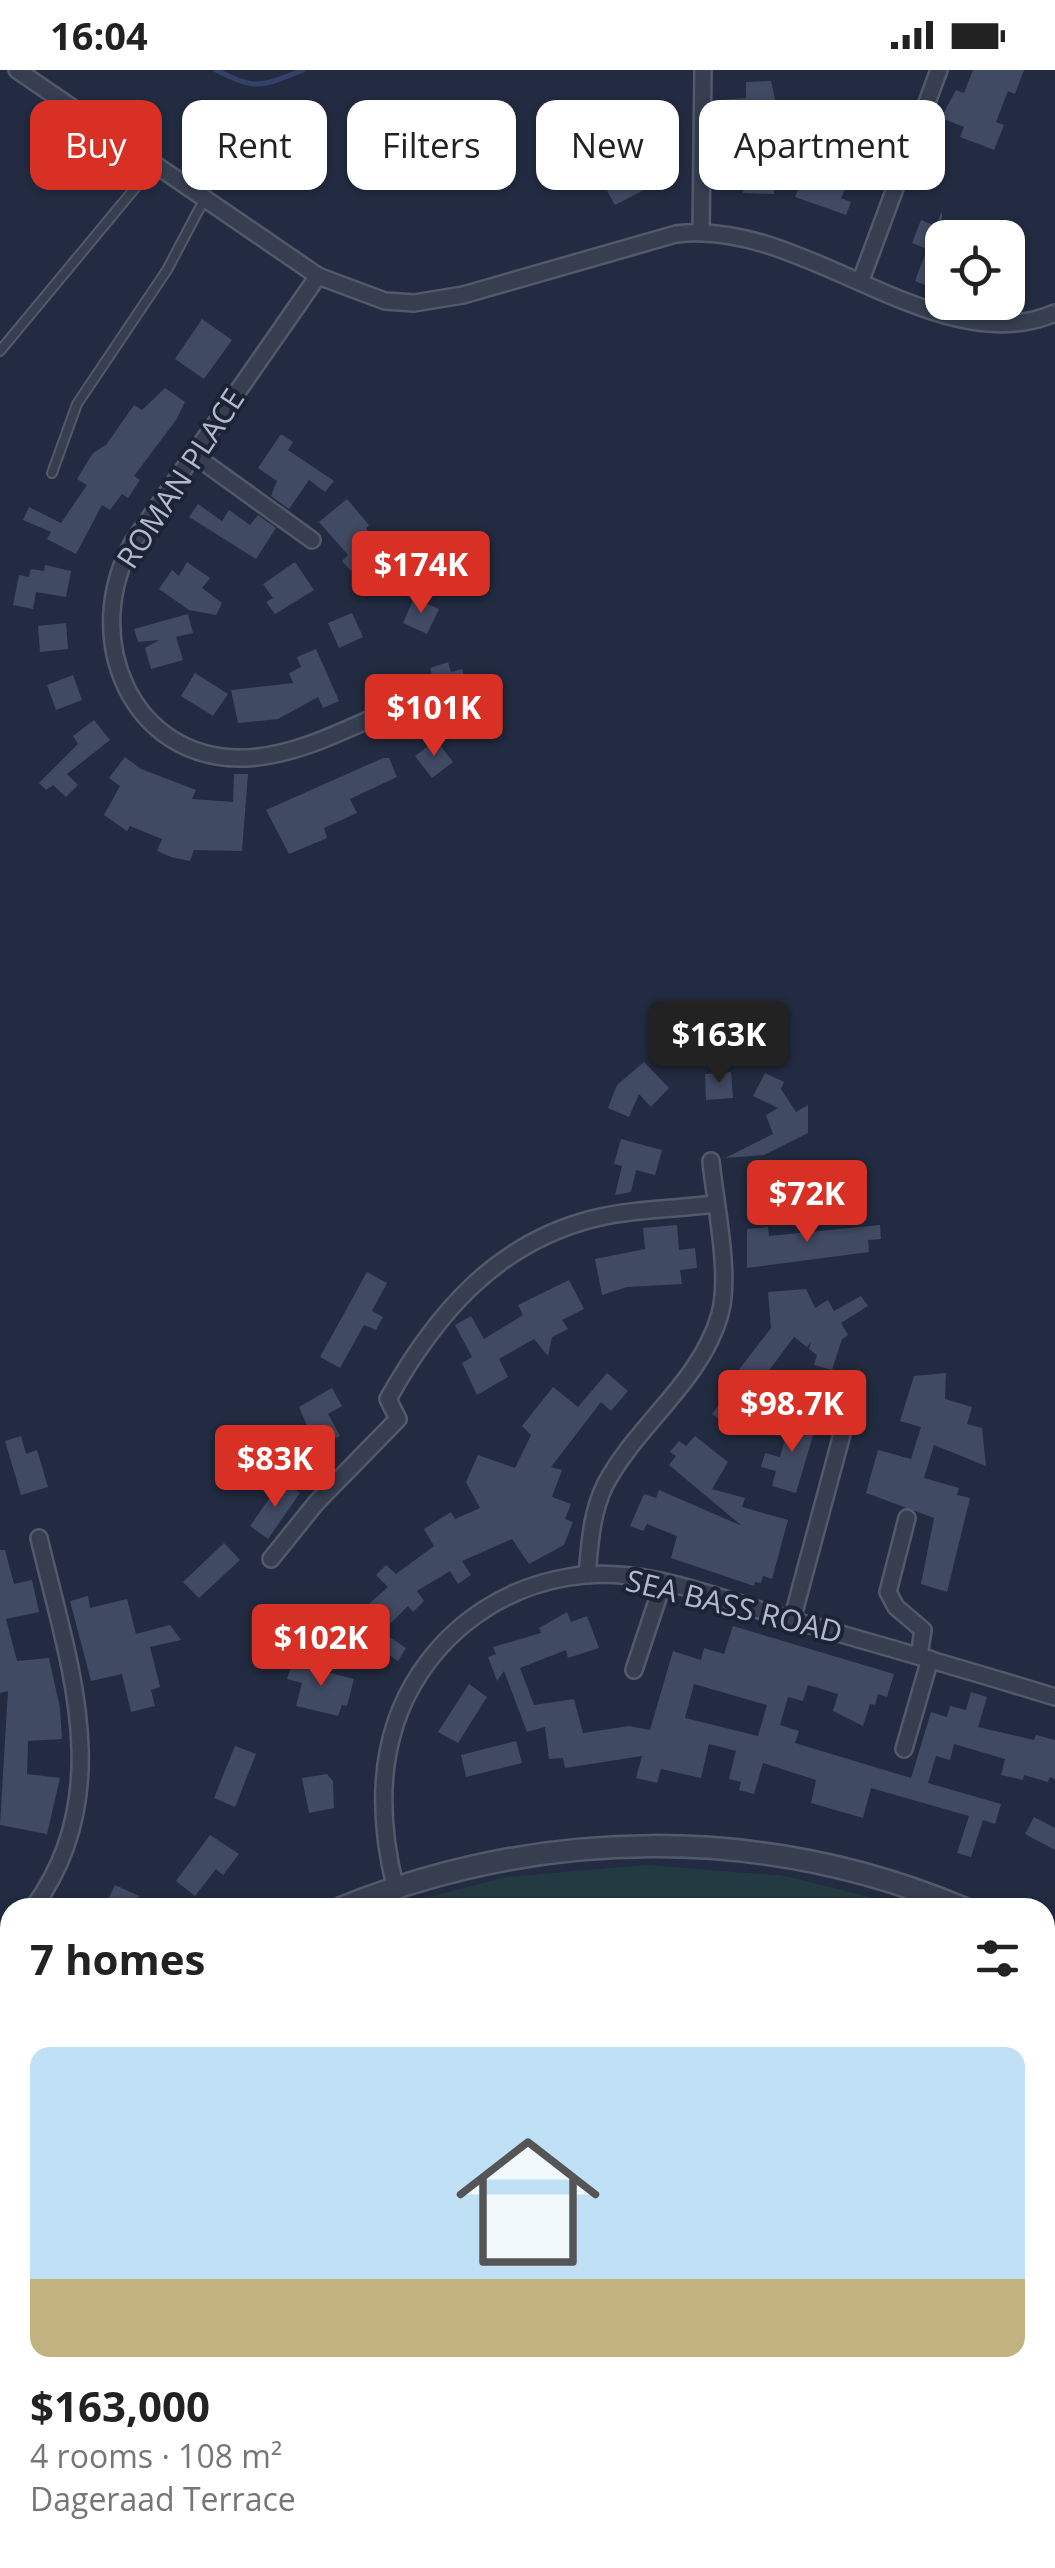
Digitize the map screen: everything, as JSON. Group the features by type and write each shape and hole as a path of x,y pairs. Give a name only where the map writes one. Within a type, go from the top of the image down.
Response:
{"street":[{"path":"17,70 61,100"},
{"path":"702,231 703,70"},
{"path":"861,280 940,70"},
{"path":"162,169 318,276 358,295 414,303 463,295 676,234 702,231 738,235 946,316 976,323 1012,324 1055,313"},
{"name":"ROMAN PLACE","path":"318,276 133,542 112,588 108,613 114,659 124,684 146,716 175,738 200,750 245,758 298,748 404,704"},
{"path":"194,455 312,540"},
{"path":"588,1575 593,1518 605,1486 645,1427 688,1376 720,1312 711,1161"},
{"path":"271,1558 316,1503 398,1420 388,1399 437,1321 481,1276 529,1244 574,1225 715,1204"},
{"path":"792,1620 852,1397"},
{"path":"904,1750 924,1657 923,1630 896,1607 888,1592 907,1518"},
{"path":"39,1538 84,1746 79,1800 67,1848 39,1898"},
{"name":"SEA BASS ROAD","path":"395,1886 382,1807 384,1774 389,1739 410,1688 447,1638 491,1604 530,1587 588,1575 663,1583 1055,1696"},
{"path":"634,1670 663,1583"},
{"path":"365,1898 476,1864 548,1850 621,1845 698,1846 807,1859 887,1879 937,1898"}],"lane":[{"path":"0,351 133,190"},
{"path":"52,473 77,404 167,270 205,198"}],"shaded area":[{"path":"647,1865 786,1876 874,1898 425,1898 507,1877"}],"building":[{"path":"973,70 1024,70 1015,94 1008,91 996,122 1004,125 994,150 960,137 964,127 945,120 945,111 956,90 964,93"},
{"path":"771,81 775,100 717,100 746,98 746,82"},
{"path":"607,190 644,190 615,205"},
{"path":"743,190 774,190 774,194"},
{"path":"798,190 845,190 841,198 851,202 846,215 795,197"},
{"path":"921,220 925,222 925,248 912,243"},
{"path":"925,254 925,285 915,281"},
{"path":"202,319 232,340 204,379 175,359"},
{"path":"165,388 185,402 176,420 134,476 140,480 128,498 122,494 110,510 102,505 76,554 47,539 51,532 23,520 29,507 61,523 87,485 77,479 93,453 106,445 134,405 142,410"},
{"path":"281,434 293,442 288,450 334,481 325,492 309,480 289,509 271,496 277,481 258,468"},
{"path":"347,499 369,525 366,528 379,548 351,571 342,561 348,555 319,522"},
{"path":"198,504 222,521 229,510 250,525 258,515 276,528 256,559 189,517"},
{"path":"187,562 210,578 202,588 222,603 216,615 189,610 159,589 172,570 179,576"},
{"path":"295,562 314,590 275,614 266,602 273,598 263,584"},
{"path":"45,565 71,571 66,597 36,592 33,609 13,605 19,575 29,577 31,569 44,571"},
{"path":"414,598 439,609 427,634 403,623"},
{"path":"352,613 363,637 339,648 328,623"},
{"path":"188,614 193,633 176,637 183,660 151,669 145,648 159,640 138,642 134,629"},
{"path":"66,623 68,649 40,652 38,626"},
{"path":"316,649 339,701 323,708 318,697 278,719 238,723 231,690 293,683 289,673 301,667 297,657"},
{"path":"448,662 451,672 462,669 470,694 446,702 442,690 414,698 406,693 396,695 395,690 433,678 430,668"},
{"path":"195,673 228,694 213,716 181,696"},
{"path":"73,675 82,700 56,710 47,685"},
{"path":"94,720 110,740 67,774 78,785 66,797 53,785 46,790 39,783 78,744 73,736"},
{"path":"436,740 453,762 432,778 415,756"},
{"path":"125,757 141,769 196,790 192,799 233,802 234,774 248,774 242,851 194,850 190,861 171,857 157,851 162,839 130,826 127,831 104,815 120,786 109,778"},
{"path":"389,758 397,777 350,799 357,813 324,828 327,838 289,854 266,810"},
{"path":"644,1062 669,1088 651,1107 639,1094 629,1117 608,1108 617,1085"},
{"path":"731,1072 733,1098 706,1100 705,1074"},
{"path":"765,1073 784,1082 781,1089 796,1112 808,1105 808,1133 764,1155 725,1158 773,1134 766,1115 778,1108 753,1096"},
{"path":"621,1139 662,1150 655,1175 636,1170 631,1192 615,1195 622,1166 614,1164"},
{"path":"781,1160 807,1160 807,1195 780,1195"},
{"path":"677,1225 679,1250 695,1248 697,1268 680,1270 682,1284 627,1287 602,1295 595,1259 645,1249 643,1228"},
{"path":"880,1225 881,1239 868,1240 869,1252 747,1268 747,1229 768,1227 769,1236"},
{"path":"367,1272 387,1283 372,1311 383,1317 376,1330 364,1325 340,1368 320,1357"},
{"path":"569,1280 584,1309 562,1320 568,1329 552,1337 548,1356 534,1339 499,1359 508,1377 477,1395 462,1363 472,1357 455,1325 471,1316 484,1339 523,1315 518,1305"},
{"path":"806,1289 815,1308 828,1300 834,1311 861,1296 868,1306 841,1323 848,1335 842,1339 832,1370 814,1365 817,1355 809,1349 811,1342 807,1347 794,1337 767,1373 771,1377 762,1389 768,1394 761,1406 735,1432 712,1414 733,1387 728,1384 771,1328 768,1292"},
{"path":"607,1373 628,1391 611,1411 601,1402 551,1467 562,1470 552,1497 571,1504 565,1519 573,1522 564,1545 529,1564 512,1539 462,1561 471,1575 458,1584 450,1571 417,1591 424,1601 413,1612 408,1606 382,1632 406,1648 398,1661 376,1646 366,1661 337,1643 352,1619 388,1587 376,1575 386,1565 396,1574 434,1546 424,1529 451,1512 455,1519 480,1508 466,1482 478,1455 515,1468 531,1435 522,1426 553,1387 578,1407"},
{"path":"946,1373 945,1399 972,1407 967,1424 982,1428 986,1466 934,1445 924,1478 959,1488 957,1495 970,1498 947,1592 921,1584 934,1518 866,1493 878,1450 911,1459 921,1427 900,1421 914,1376"},
{"path":"332,1388 342,1406 328,1414 340,1436 317,1449 299,1407"},
{"path":"792,1415 817,1422 796,1493 772,1486 776,1471 761,1467 765,1453 780,1457"},
{"path":"21,1436 26,1454 37,1450 48,1487 21,1495 5,1441"},
{"path":"695,1436 728,1462 712,1489 745,1498 742,1507 788,1520 772,1579 763,1576 761,1583 755,1582 754,1586 671,1558 677,1536 647,1524 643,1531 630,1526 644,1494 656,1498 659,1490 742,1526 669,1465 676,1456 670,1452 679,1441 686,1446"},
{"path":"282,1480 300,1493 268,1539 250,1526"},
{"path":"224,1543 240,1560 199,1598 183,1582"},
{"path":"0,1550 5,1550 14,1584 32,1580 39,1612 6,1619 17,1661 49,1658 60,1708 62,1739 28,1741 27,1774 60,1778 47,1834 0,1825 8,1691 0,1693"},
{"path":"88,1596 90,1608 127,1599 136,1634 170,1625 181,1640 150,1647 160,1687 151,1690 155,1706 131,1712 122,1674 91,1681 70,1601"},
{"path":"567,1612 571,1622 587,1616 599,1648 568,1658 566,1650 520,1668 534,1705 574,1699 583,1733 629,1726 650,1730 673,1651 701,1660 704,1648 724,1654 733,1626 894,1674 887,1697 878,1694 863,1726 833,1711 838,1694 808,1685 803,1701 788,1697 780,1725 799,1731 795,1743 911,1778 931,1712 947,1717 950,1706 966,1710 971,1692 987,1697 978,1727 1034,1740 1036,1735 1055,1740 1055,1779 1050,1777 1048,1782 1024,1775 1023,1780 1001,1775 1005,1759 954,1744 950,1760 936,1756 928,1783 1001,1804 995,1824 983,1820 971,1857 957,1853 969,1816 871,1788 863,1818 811,1803 816,1780 763,1763 754,1794 739,1790 741,1782 729,1779 736,1751 709,1744 701,1778 661,1769 657,1783 636,1778 642,1756 565,1768 563,1758 549,1759 545,1727 527,1732 504,1671 497,1681 488,1657 496,1654 493,1647 541,1633 539,1628","holes":["694,1684 767,1705 758,1736 685,1718"]},
{"path":"292,1663 354,1679 347,1706 342,1705 338,1716 296,1706 302,1683 287,1679"},
{"path":"469,1684 487,1697 458,1743 438,1732"},
{"path":"516,1741 522,1763 466,1777 461,1755"},
{"path":"235,1746 256,1754 235,1807 214,1798"},
{"path":"327,1774 333,1781 334,1808 309,1813 302,1778"},
{"path":"1034,1817 1055,1828 1055,1850 1025,1834"},
{"path":"210,1835 239,1854 223,1875 216,1869 195,1896 176,1881"},
{"path":"115,1885 139,1896 138,1898 109,1898"}],"waterway":[{"path":"216,70 258,84 303,70"}]}
